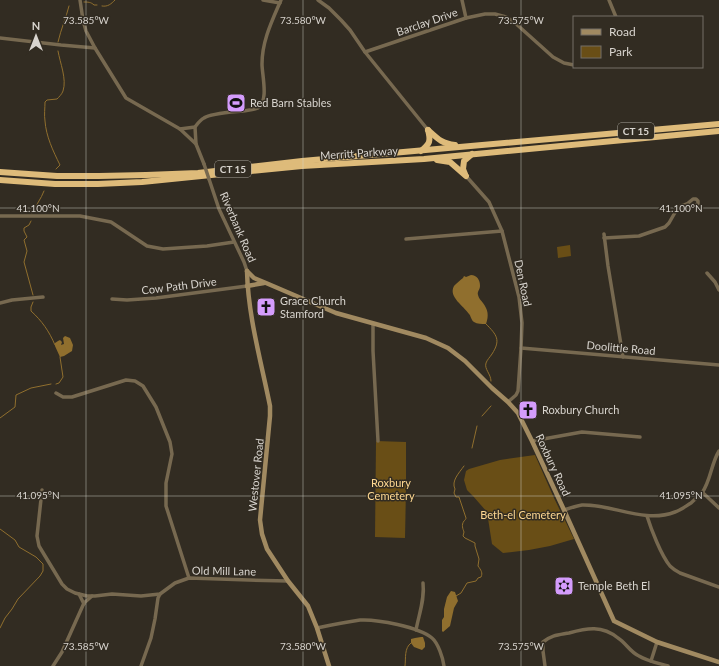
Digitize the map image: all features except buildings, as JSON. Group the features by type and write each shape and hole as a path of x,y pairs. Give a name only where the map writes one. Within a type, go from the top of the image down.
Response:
{"highway":[{"name":"Merritt Parkway","path":"0,172 57,176 99,176 198,172 302,161 719,124"},
{"path":"428,130 442,142 464,147"},
{"path":"421,151 427,146 430,139 428,130"},
{"name":"Merritt Parkway","path":"0,180 55,184 142,182 302,166 472,154 719,130"},
{"path":"688,134 719,134"},
{"path":"466,176 463,165 466,159 472,154"},
{"path":"424,158 450,162 466,176"}],"street":[{"name":"Riverbank Road","path":"80,0 86,31 126,98 180,129 196,144"},
{"path":"180,129 195,127 205,117 251,110 263,103 262,51 266,37 281,2 263,0"},
{"path":"318,0 342,20 365,52 428,130"},
{"path":"462,0 466,18"},
{"path":"609,0 616,16"},
{"name":"Barclay Drive","path":"365,52 466,18 485,14 495,14 506,17 514,22 553,57 564,63 573,65"},
{"path":"0,38 95,48"},
{"name":"Riverbank Road","path":"195,127 196,144 219,209 247,271"},
{"name":"Den Road","path":"466,176 489,202 502,231 519,297 522,323 518,391 516,395 508,402"},
{"path":"623,357 604,236 639,236 665,227 677,209 687,204"},
{"path":"0,216 80,216 111,222 147,246 163,249 207,246 234,242"},
{"path":"406,239 502,231"},
{"name":"Roxbury Road","path":"247,271 254,278 336,313 426,338 448,348 466,361 518,413 614,621 658,642 719,662"},
{"name":"Westover Road","path":"247,271 247,286 251,314 270,406 260,520 262,534 267,549 288,581 308,606 317,628 329,666"},
{"path":"707,273 715,282 719,290"},
{"path":"247,286 266,283"},
{"name":"Cow Path Drive","path":"112,299 126,300 156,298 247,286"},
{"path":"0,303 12,300 43,297"},
{"path":"373,324 378,440"},
{"name":"Doolittle Road","path":"521,348 719,366"},
{"path":"56,393 63,397 72,397 126,380 135,381 143,386 156,407 170,442 172,454 166,483 166,506 189,578"},
{"path":"532,441 582,432 640,437"},
{"path":"564,510 574,506 583,505 596,506 647,516 675,512 685,507 702,492 708,481 715,457 719,450"},
{"name":"Old Mill Lane","path":"42,490 37,536 39,546 62,584 67,589 75,593 92,596 112,594 141,596 160,594 175,583 189,578 288,581"},
{"path":"702,492 719,508"},
{"path":"647,516 663,554 675,570 680,574 719,587"},
{"path":"416,630 423,599 423,583"},
{"path":"79,594 84,604"},
{"path":"141,666 144,654 151,638 160,594"},
{"path":"53,666 62,652 84,604 92,596"},
{"path":"317,628 361,620 406,627 424,633 433,639 443,658 444,666"},
{"path":"545,666 543,651 544,642 550,637 594,628 608,632 618,638 639,657 668,666"},
{"path":"651,661 658,642"}],"green space":[{"path":"570,245 571,256 558,258 557,247"},
{"name":"Roxbury Cemetery","path":"376,441 406,442 405,538 375,537"},
{"name":"Beth-el Cemetery","path":"535,455 574,539 550,546 503,553 492,544 487,512 467,490 464,480 466,471 500,460"}],"shaded area":[{"path":"471,275 478,278 480,287 478,295 487,310 488,315 486,324 475,323 453,294 454,286 464,276 466,277"},
{"path":"65,336 70,338 73,345 72,351 60,357 55,343 60,340 62,342 61,345 64,344 63,338"},
{"path":"451,591 455,592 458,601 454,608 450,626 443,632 442,620 444,617 444,609 447,597"},
{"path":"423,637 425,643 425,647 422,650 414,647 411,643 411,639"}],"waterway":[{"path":"102,6 108,6 115,0"},
{"path":"84,2 97,5"},
{"path":"58,42 69,6"},
{"path":"56,169 60,165 48,138 45,102 47,100 57,99 63,91 64,76 58,51"},
{"path":"32,213 44,191"},
{"path":"31,221 29,225 24,228 27,237 24,240 27,251 24,262 33,295"},
{"path":"33,302 31,311 45,326 55,345"},
{"path":"486,324 493,331 497,341 495,349 486,363 491,381"},
{"path":"56,384 59,383 63,377 60,357"},
{"path":"0,418 15,407 16,395 31,388 51,384"},
{"path":"482,416 491,406"},
{"path":"472,448 477,426"},
{"path":"456,596 461,593 467,583 476,581 482,574 478,566 479,559 475,543 463,536 464,532 462,527 466,518 459,497 456,497 454,493 455,480 464,466"},
{"path":"0,529 15,540 19,547 36,557 43,564 43,571 40,576 18,599 0,628"},
{"path":"405,666 406,650 411,643"}],"place":[{"name":"Red Barn Stables","path":"236,103"},
{"name":"Grace Church Stamford","path":"266,307"},
{"name":"Roxbury Church","path":"528,410"},
{"name":"Temple Beth El","path":"564,586"}]}
